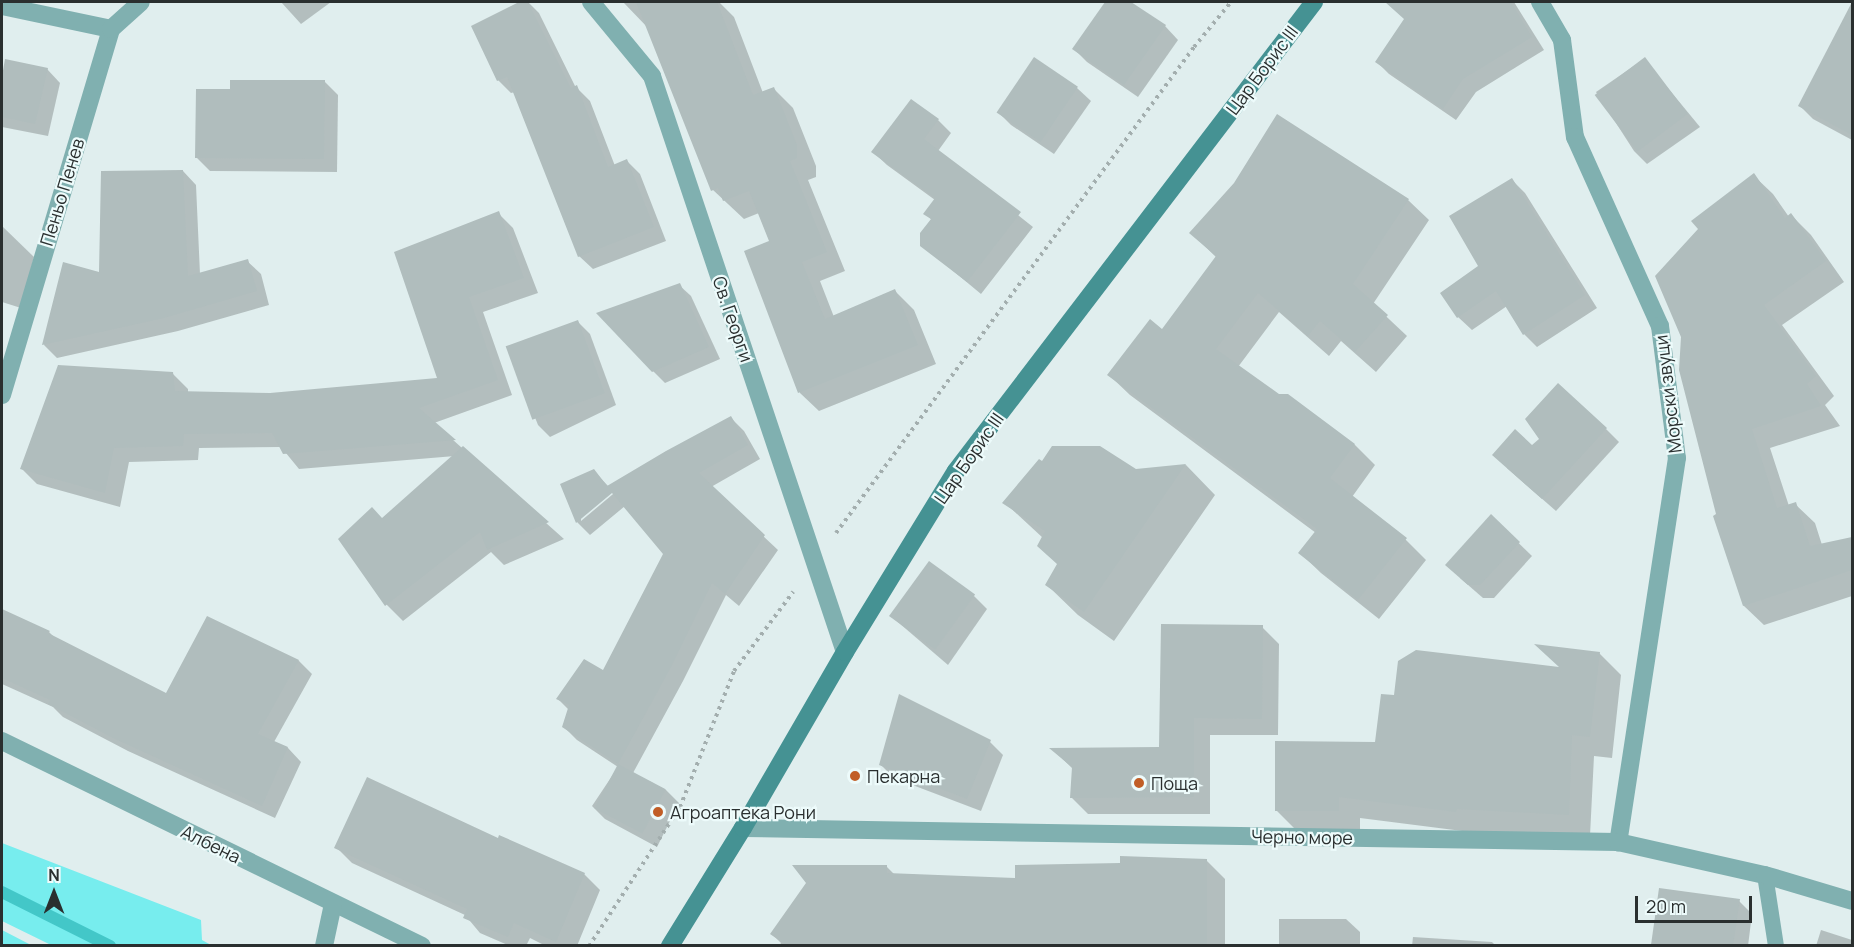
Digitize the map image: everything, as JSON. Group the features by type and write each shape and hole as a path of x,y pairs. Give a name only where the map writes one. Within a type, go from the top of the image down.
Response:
{"street":[{"path":"2,6 111,29 141,2"},
{"name":"Св. Георги","path":"591,2 652,76 845,652"},
{"name":"Цар Борис III","path":"670,945 743,828 845,652 957,471 1314,2"},
{"name":"Морски звуци","path":"1540,2 1562,40 1575,137 1660,326 1677,458 1618,842"},
{"name":"Пеньо Пенев","path":"2,395 111,29"},
{"name":"Албена","path":"2,741 333,904 422,945"},
{"name":"Черно море","path":"743,828 1618,842 1765,875 1852,902"},
{"path":"324,945 333,904"}],"lane":[{"path":"1765,875 1776,945"}],"path":[{"path":"589,945 680,807 734,671 1186,56 1231,2"}],"shaded area":[{"path":"2,843 201,920 202,940 211,945 51,945 2,921"},
{"path":"2,930 31,945 2,945"}],"building":[{"path":"519,2 528,2 571,88 577,85 608,167 627,159 654,227 578,257 507,77 497,81 471,26"},
{"path":"636,2 717,2 753,95 774,87 797,145 797,158 790,161 827,252 802,262 825,319 895,289 918,345 798,393 744,251 769,241 749,191 723,201 718,188 711,191"},
{"path":"1105,2 1131,2 1166,25 1124,85 1072,49"},
{"path":"1385,2 1511,2 1532,37 1463,79 1443,109 1375,62 1404,19"},
{"path":"1852,2 1852,135 1798,106"},
{"path":"1034,57 1078,87 1040,142 997,113"},
{"path":"1645,57 1688,114 1637,152 1595,95"},
{"path":"5,59 48,68 35,124 2,117 2,76"},
{"path":"230,80 325,80 324,159 195,158 196,89 230,89"},
{"path":"911,99 939,119 924,139 1021,212 967,282 920,246 920,233 931,219 923,214 935,198 871,152"},
{"path":"1277,114 1409,199 1353,284 1388,315 1355,352 1320,321 1308,336 1258,293 1216,349 1279,394 1288,394 1355,444 1330,478 1407,538 1358,600 1298,553 1317,529 1107,375 1150,319 1162,329 1216,256 1189,233 1234,183"},
{"path":"183,170 188,276 248,259 257,291 164,318 42,345 63,262 99,272 101,171"},
{"path":"1754,173 1785,218 1791,213 1826,261 1764,305 1816,376 1807,384 1821,406 1752,429 1777,508 1796,502 1810,546 1852,537 1852,570 1743,606 1713,516 1716,514 1679,370 1681,337 1655,276 1698,229 1691,221"},
{"path":"1512,178 1585,295 1523,335 1496,291 1457,318 1440,293 1478,266 1449,216"},
{"path":"499,211 524,278 469,297 498,380 419,408 456,440 283,454 272,433 184,434 183,446 114,448 105,493 20,469 58,365 173,372 175,391 270,393 437,378 394,252"},
{"path":"680,283 709,347 652,372 596,313"},
{"path":"578,320 605,393 532,420 506,346"},
{"path":"1558,383 1607,428 1542,499 1492,455 1515,429 1532,445 1539,439 1525,419"},
{"path":"731,416 748,445 699,473 765,535 725,594 712,583 671,667 618,764 562,727 569,705 556,699 584,659 603,670 663,554 612,493 576,523 560,484 594,469 607,486"},
{"path":"463,446 549,522 487,550 480,532 385,606 338,539 372,507 382,518"},
{"path":"1052,446 1100,446 1136,469 1186,464 1084,612 1045,585 1057,564 1037,546 1045,531 1002,503 1039,459 1042,461"},
{"path":"1491,514 1520,542 1480,585 1468,585 1445,565"},
{"path":"929,561 975,595 935,650 889,616"},
{"path":"2,609 50,631 48,633 166,693 207,616 299,660 258,734 288,747 262,806 113,738 48,704 50,700 2,678"},
{"path":"1161,624 1263,625 1262,719 1194,718 1194,797 1070,798 1072,767 1049,748 1159,747"},
{"path":"1534,644 1600,652 1590,737 1572,735 1569,815 1457,809 1456,812 1339,797 1339,811 1275,811 1275,741 1375,742 1381,694 1394,695 1398,661 1416,650 1559,667"},
{"path":"899,694 991,740 967,799 879,765"},
{"path":"618,764 666,789 642,833 595,808"},
{"path":"367,777 498,838 499,835 585,873 556,942 514,923 508,937 463,918 467,909 334,848"},
{"path":"1120,856 1207,859 1207,945 786,945 770,934 806,883 792,865 887,865 887,873 1015,878 1015,865 1120,863"},
{"path":"1659,888 1740,899 1733,945 1651,945"}],"waterway":[{"path":"2,892 110,946"}],"place":[{"name":"Пекарна","path":"855,776"},
{"name":"Поща","path":"1139,783"},
{"name":"Агроаптека Рони","path":"658,812"}]}
